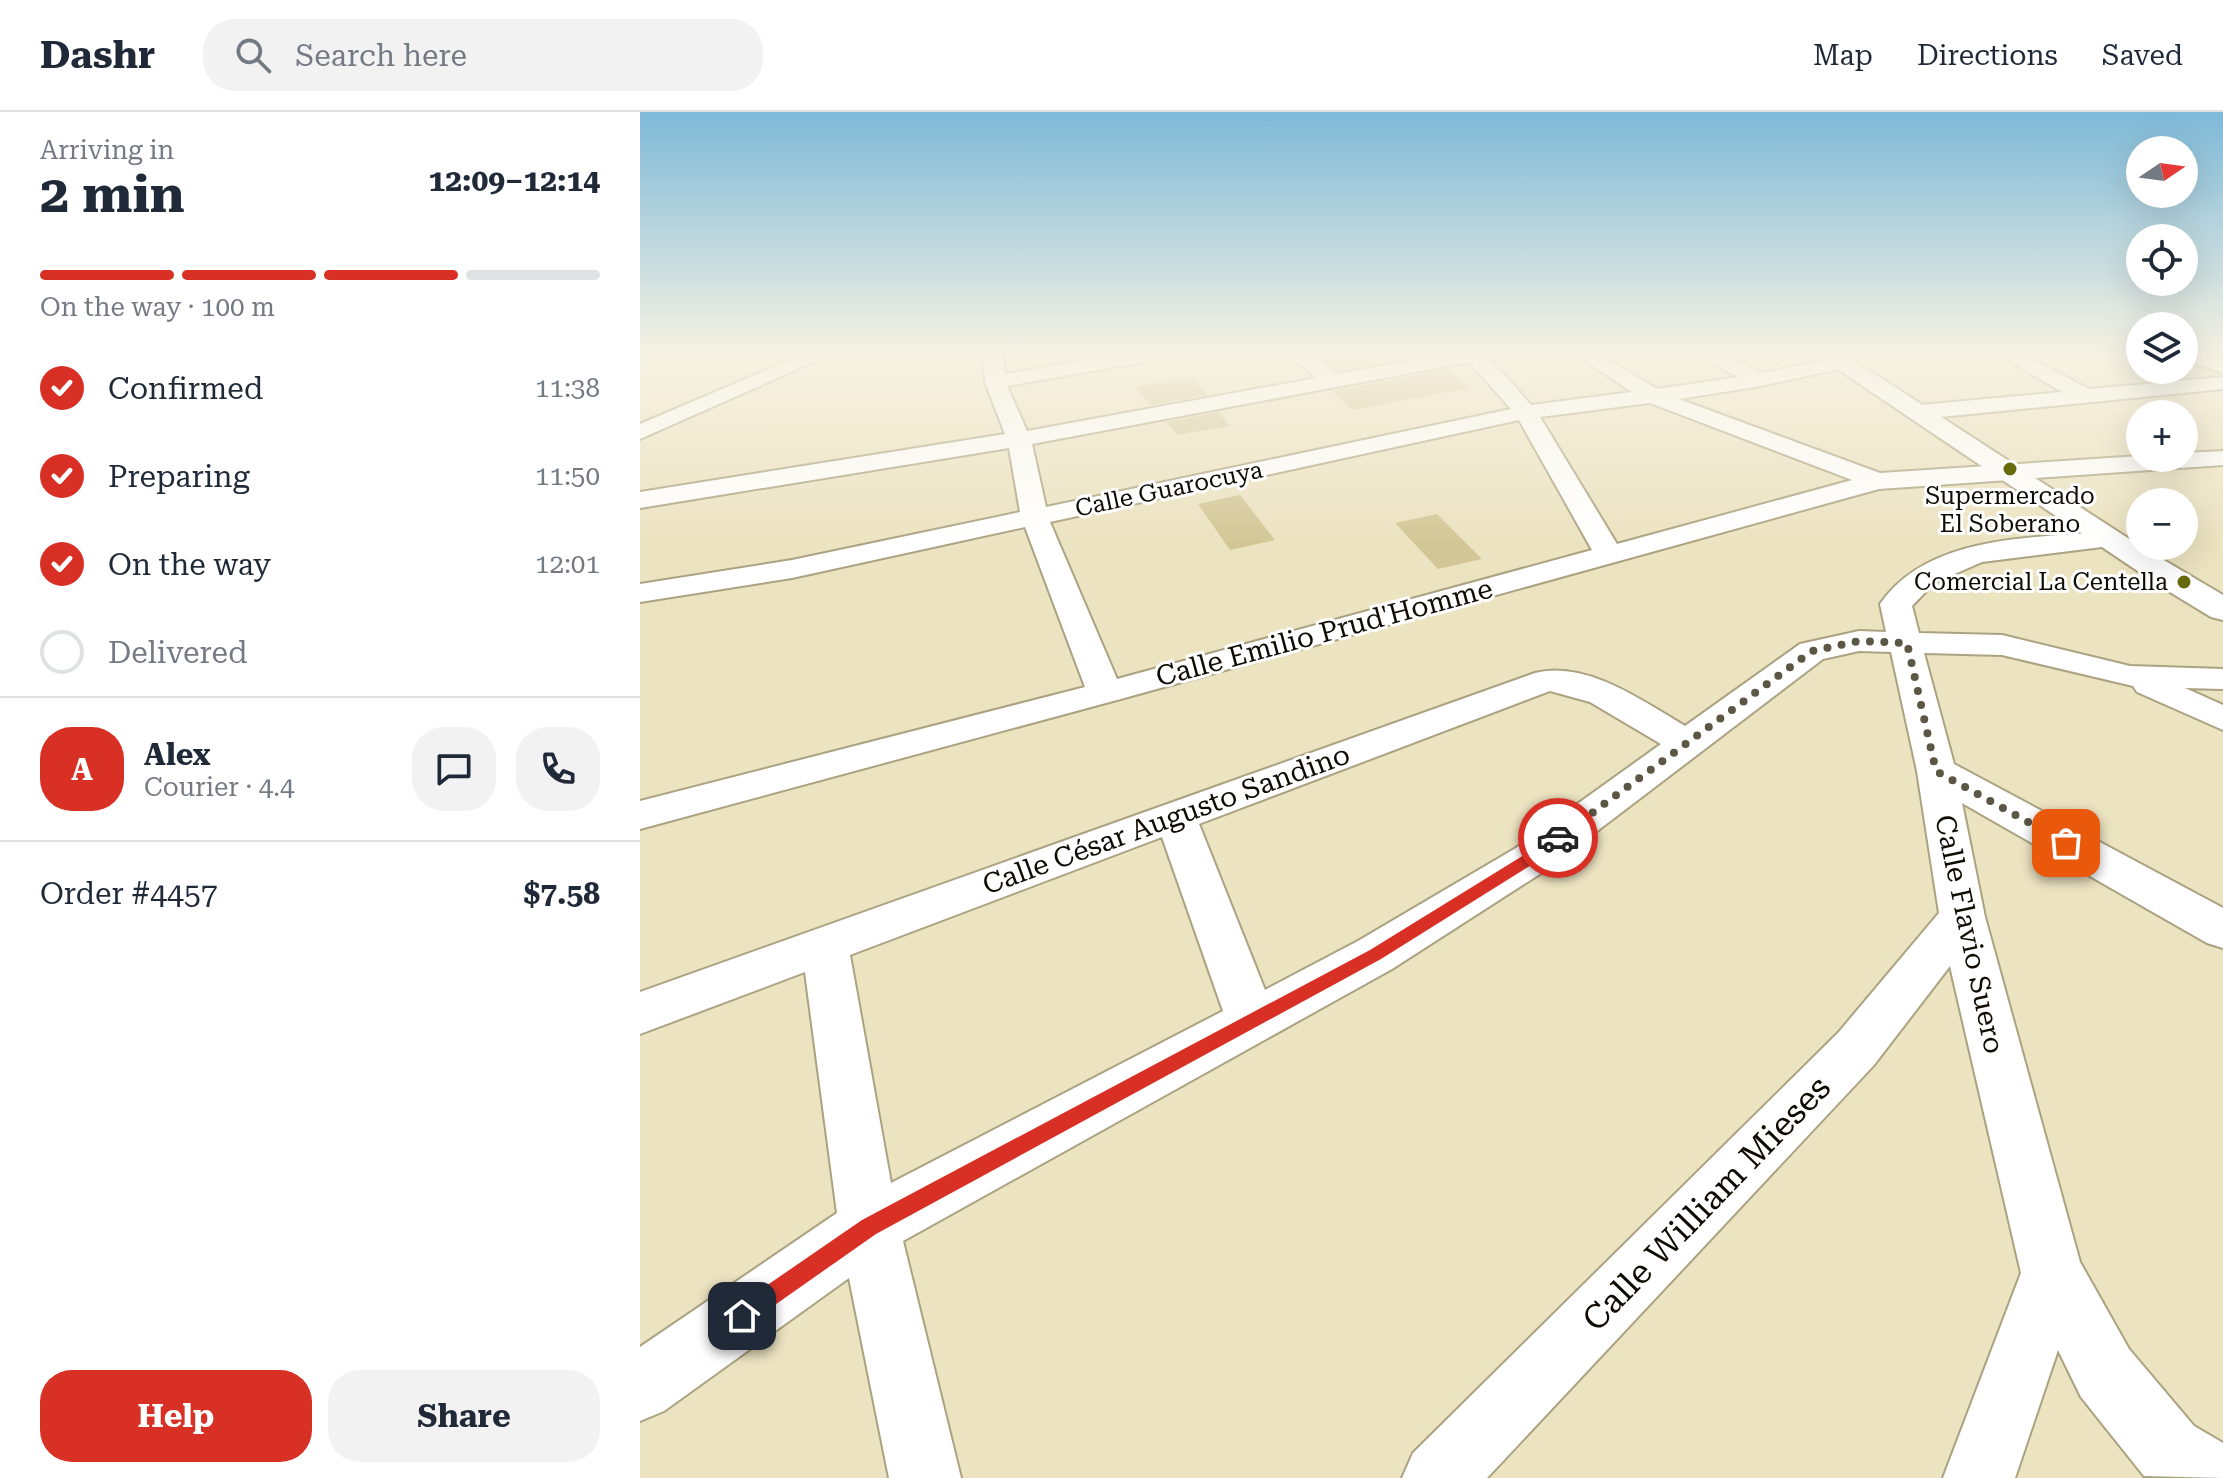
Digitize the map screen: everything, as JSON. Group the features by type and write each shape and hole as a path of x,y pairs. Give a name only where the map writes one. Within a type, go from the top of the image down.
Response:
{"main road":[{"path":"1926,416 2011,470 2108,539 2223,610"}],"street":[{"path":"640,432 680,416"},
{"path":"1009,416 1019,439 1035,518 1105,693"},
{"path":"640,500 1019,439 1142,416"},
{"name":"Calle Guarocuya","path":"640,593 792,569 1509,416"},
{"path":"1528,416 1608,553"},
{"path":"1702,416 1878,481"},
{"name":"Calle Emilio Prud'Homme","path":"640,815 1105,693 1878,481 2223,458"},
{"name":"Calle Flavio Suero","path":"2108,539 1976,554 1923,577 1896,604 1936,771 1962,917 2052,1273 2105,1373 2169,1451 2212,1474"},
{"path":"640,1387 869,1227 1375,955 1531,859 1812,651 1859,641 2002,645 2130,676 2223,719"},
{"path":"2130,676 2223,679"},
{"name":"Calle César Augusto Sandino","path":"640,1013 1547,680 1589,686 1686,743"},
{"path":"1936,771 2223,930"},
{"path":"1175,816 1252,1021"},
{"name":"Calle William Mieses","path":"1438,1478 1856,1049 1962,917"},
{"path":"825,945 869,1227 925,1478"},
{"path":"1979,1478 2052,1273"}],"building":[{"path":"1199,416 1222,416 1229,426 1177,435 1166,422"},
{"path":"1240,495 1275,540 1230,550 1198,504"},
{"path":"1437,514 1482,559 1438,569 1395,523"}],"way so far":[{"path":"1558,838 1812,651 1859,641 1907,643 1936,771 2066,843"}],"place":[{"name":"Supermercado El Soberano","path":"2010,469"},
{"name":"Comercial La Centella","path":"2184,582"}],"route":[{"path":"742,1316 869,1227 1375,955 1531,859 1558,838"}]}
